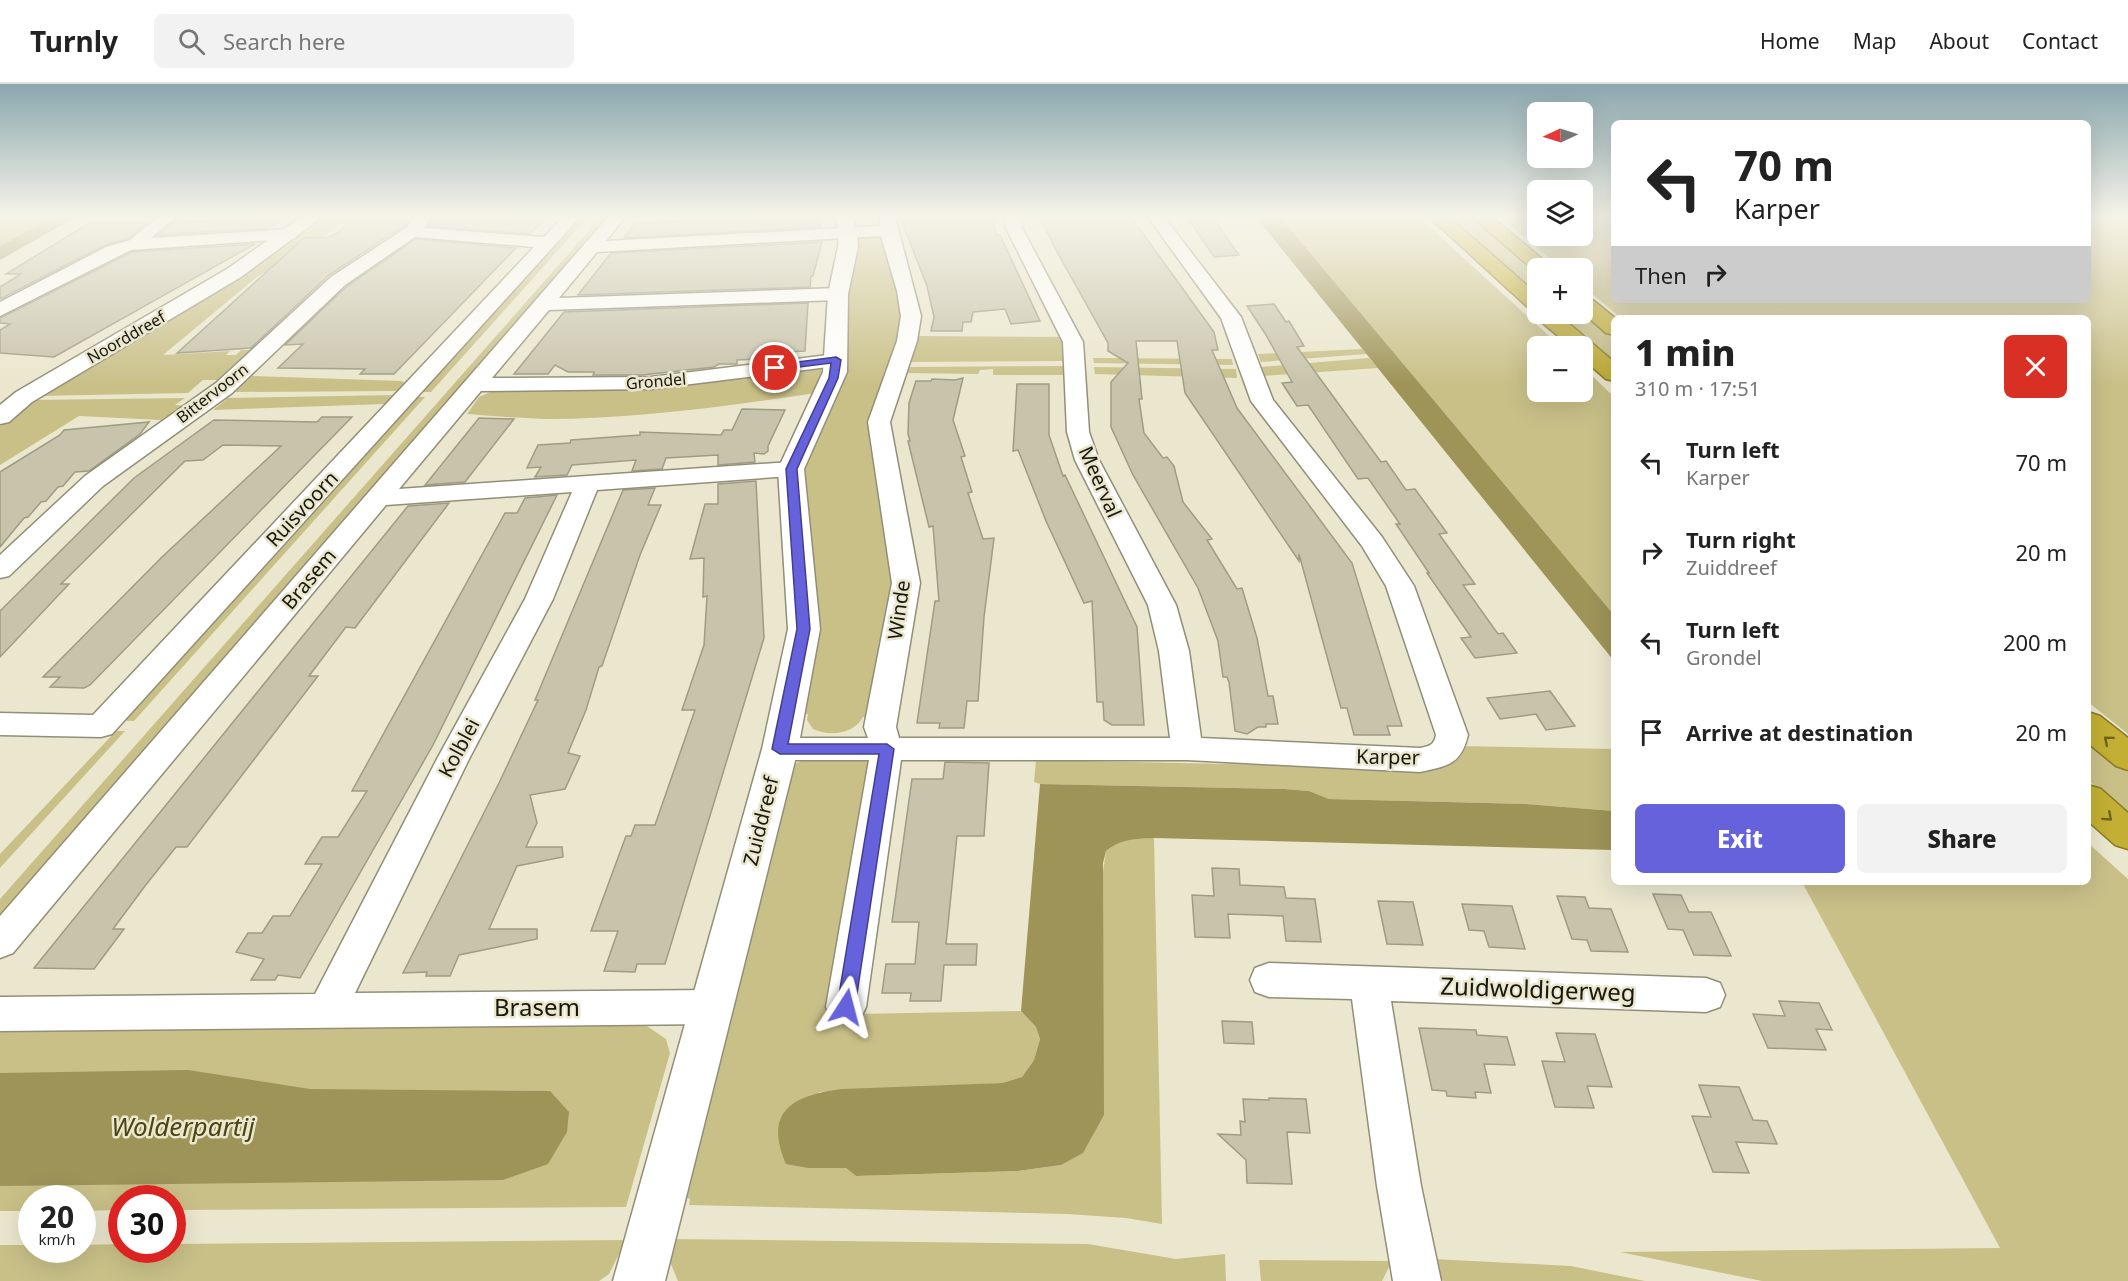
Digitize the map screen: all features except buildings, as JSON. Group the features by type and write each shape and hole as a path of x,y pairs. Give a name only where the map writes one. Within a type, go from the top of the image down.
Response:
{"highway":[{"path":"1501,273 1527,296"},
{"path":"1593,311 1611,326"},
{"path":"1557,324 1611,371"},
{"path":"2091,726 2128,757"},
{"path":"2091,803 2128,835"}],"street":[{"path":"0,310 71,273"},
{"name":"Noorddreef","path":"0,417 24,397 234,273"},
{"name":"Bittervoorn","path":"0,570 94,481 224,388 350,273"},
{"name":"Ruisvoorn","path":"0,724 102,726 520,273"},
{"name":"Brasem","path":"0,942 569,273"},
{"name":"Zuiddreef","path":"639,1281 780,749 804,629 791,469 833,378 836,360 838,294 842,273"},
{"name":"Winde","path":"846,1007 887,749 880,727 906,583 879,422 911,318 899,273"},
{"name":"Meerval","path":"1037,273 1073,342 1078,432 1087,460 1114,516 1162,604 1174,651 1187,750"},
{"name":"Karper","path":"780,749 1187,750 1420,760 1439,756 1449,748 1452,735 1400,586 1373,543 1262,401 1231,317 1198,273"},
{"path":"543,304 838,294"},
{"name":"Grondel","path":"475,385 651,383 836,360"},
{"path":"378,498 791,469"},
{"name":"Kolblei","path":"327,1010 453,759 539,599 588,484"},
{"name":"Zuidwoldigerweg","path":"1269,980 1706,995"},
{"path":"1369,985 1386,1105 1417,1281"},
{"name":"Brasem","path":"0,1014 713,1007"}],"shaded area":[{"path":"238,273 264,273 163,355 230,351 226,355 236,355 241,350 251,350 248,354 254,354 204,393 217,380 203,380 188,393 37,396"},
{"path":"528,273 538,273 431,392 419,392"},
{"path":"552,273 564,273 0,927 0,899"},
{"path":"847,273 893,273 902,305 903,324 877,400 895,576 871,717 863,717 854,727 834,733 813,729 807,720 808,714 799,714 804,475"},
{"path":"1327,273 1480,273 1527,316 1527,324 1536,324 1549,336 1527,336 1527,402 1593,402 1593,377 1611,394 1611,611"},
{"path":"1514,273 1527,273 1527,284"},
{"path":"1593,273 1611,273 1611,303 2091,303 2091,273 2128,273 2128,734 2091,704 2091,315 1617,315 1593,294"},
{"path":"1593,318 1611,333 1611,357 1593,342 1593,336 1586,336 1573,324 1593,324"},
{"path":"919,336 1064,337 1067,361 910,362"},
{"path":"1362,349 1367,354 1261,362 1258,354"},
{"path":"1093,358 1232,359 1233,365 1094,363"},
{"path":"1369,358 1378,368 1263,376 1261,367"},
{"path":"1067,366 1066,375 993,375 993,369 980,370 978,374 907,373 910,367"},
{"path":"821,367 825,371 816,393 749,403 613,417 545,419 467,414 479,397 497,389 585,390 643,387"},
{"path":"1094,367 1236,369 1237,378 1095,374"},
{"path":"252,376 402,381 405,384 397,391 235,392"},
{"path":"395,395 385,404 213,410 228,398"},
{"path":"414,397 425,397 134,721 115,720"},
{"path":"185,398 175,405 191,406 177,416 167,416 161,420 79,416 0,465 0,426 30,400"},
{"path":"116,731 125,731 0,868 0,854"},
{"path":"2091,741 2128,772 2128,815 2091,783"},
{"path":"1459,746 1611,749 1611,811 1526,804 1329,799 1309,791 1284,789 1040,784 1034,782 1036,760 1419,768"},
{"path":"809,757 864,757 870,762 835,1021 854,1022 855,1014 1021,1011 1036,1027 1040,1039 1034,1060 1022,1077 1002,1083 819,1092 829,1167 846,1168 856,1176 1018,1171 1061,1165 1106,851 1134,839 1154,838 1162,1224 1126,1218 1067,1214 689,1205 690,1199 679,1196 791,766"},
{"path":"2091,846 2128,879 2128,1281 1762,1281 1620,1252 2000,1248 1804,885 2091,885"},
{"path":"644,1024 666,1039 670,1053 626,1207 186,1210 186,1185 108,1185 108,1210 96,1211 96,1185 18,1185 18,1211 0,1211 0,1028"},
{"path":"670,1239 1088,1244 1176,1259 1225,1254 1226,1281 678,1281 668,1257"},
{"path":"626,1240 609,1274 599,1281 0,1281 0,1245 18,1245 18,1263 96,1263 96,1245 108,1244 108,1263 186,1263 186,1244"},
{"path":"1433,1259 1571,1266 1645,1281 1444,1281 1439,1278"},
{"path":"1259,1260 1392,1261 1382,1281 1261,1281"}],"water":[{"path":"1301,273 1327,273 1611,611 1611,657"},
{"path":"1040,784 1284,789 1309,791 1329,799 1526,804 1611,811 1611,850 1154,838 1123,842 1106,851 1103,863 1104,1115 1083,1153 1061,1165 1018,1171 856,1176 846,1168 808,1168 786,1164 778,1131 781,1119 787,1109 797,1101 809,1096 842,1089 1002,1083 1022,1077 1034,1060 1040,1039 1036,1027 1021,1011"},
{"name":"Wolderpartij","path":"188,1070 310,1089 550,1091 569,1112 567,1132 548,1164 503,1180 0,1186 0,1073"}],"route":[{"path":"775,368 836,360 833,378 791,469 804,629 780,749 887,749 846,1007"}]}
